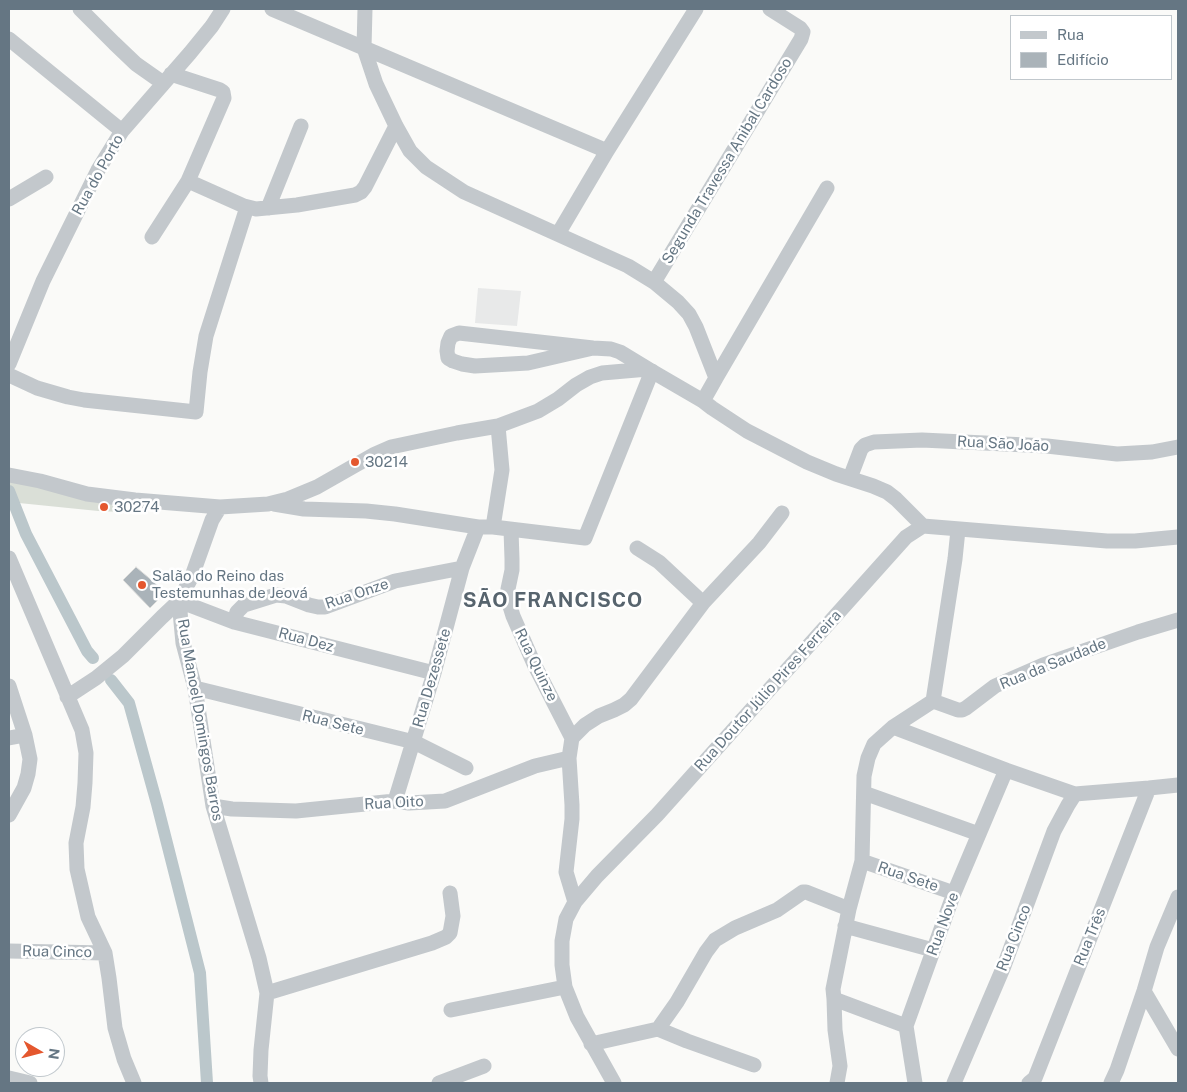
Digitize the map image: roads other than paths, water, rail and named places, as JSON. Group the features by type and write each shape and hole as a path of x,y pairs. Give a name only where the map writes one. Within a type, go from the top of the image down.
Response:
{"street":[{"path":"80,9 136,64 167,79 220,90 224,98 188,182 152,237"},
{"name":"Rua do Porto","path":"9,364 43,281 98,170 122,131 190,53 223,9"},
{"path":"272,9 607,151"},
{"path":"365,9 364,48 376,84 410,151 426,167 464,192 628,266 654,282 689,314 716,378"},
{"path":"558,234 607,151 696,9"},
{"name":"Segunda Travessa Anibal Cardoso","path":"654,282 801,40 802,32 800,28 770,9"},
{"path":"9,39 122,131"},
{"path":"268,208 301,126"},
{"path":"188,182 256,209 297,205 354,195 361,192 365,187 396,126"},
{"path":"9,199 46,177"},
{"path":"704,401 826,188"},
{"path":"9,375 37,388 68,397 196,412 206,336 247,207"},
{"path":"594,348 528,363 475,366 453,361 448,358 447,351 451,336 459,333 611,349 620,352 704,401 747,431 807,462 887,492 922,526 1107,541 1135,541 1178,537"},
{"path":"268,504 317,487 391,447 498,426 538,411 590,377 602,373 650,370"},
{"path":"9,475 40,481 87,494 125,499 220,507 268,504 304,509 366,511 478,527 493,527 585,538 650,370"},
{"path":"493,527 502,470 498,426"},
{"name":"Rua São João","path":"850,478 861,449 865,445 874,442 922,440 1047,446 1117,454 1152,452 1178,447"},
{"name":"Rua Manoel Domingos Barros","path":"220,507 212,520 192,576 179,601 183,643 195,688 213,806 259,958 267,993 261,1050 261,1083"},
{"path":"575,902 566,875 572,819 569,758 572,738 585,724 614,710 631,699 703,603 759,543 782,513"},
{"name":"Rua Doutor Júlio Pires Ferreira","path":"614,1083 577,1017 565,987 562,965 562,941 566,919 575,902 597,876 657,815 906,536 922,526"},
{"name":"Rua Dezessete","path":"395,801 434,673 462,568 478,527"},
{"name":"Rua Quinze","path":"511,530 512,570 508,589 509,603 534,664 572,738"},
{"path":"837,1083 840,1066 832,989 845,926 862,861 864,776 868,758 874,744 893,727 934,701 958,530"},
{"path":"637,548 659,562 703,603"},
{"path":"9,558 82,730 86,753 84,799 76,843 77,869 88,917 105,952 115,1028 124,1059 134,1083"},
{"name":"Rua Onze","path":"234,622 237,612 244,605 276,595 286,596 318,608 325,608 395,581 462,568"},
{"path":"67,697 96,678 123,656 179,601"},
{"name":"Rua Dez","path":"179,601 234,622 434,673"},
{"name":"Rua da Saudade","path":"934,701 962,710 995,686 1043,664 1178,620"},
{"path":"9,686 25,735 30,759 24,788 9,816"},
{"name":"Rua Sete","path":"195,688 414,742 466,768"},
{"path":"893,727 1075,794 1178,785"},
{"path":"9,738 25,735"},
{"name":"Rua Oito","path":"213,806 232,809 296,812 395,801 445,801 535,766 569,758"},
{"name":"Rua Nove","path":"915,1083 906,1026 954,893 1006,770"},
{"name":"Rua Três","path":"1036,1081 1149,788"},
{"path":"864,793 979,834"},
{"name":"Rua Cinco","path":"954,1083 1004,966 1054,831 1075,794"},
{"name":"Rua Sete","path":"862,861 954,893"},
{"path":"658,1029 715,940 734,928 777,910 802,892 849,909"},
{"path":"267,993 432,943 450,934 453,916 450,893"},
{"path":"1111,1083 1144,991 1157,947 1178,897"},
{"path":"845,926 933,950"},
{"name":"Rua Cinco","path":"9,951 105,952"},
{"path":"451,1010 565,987"},
{"path":"1144,991 1178,1049"},
{"path":"834,999 906,1026"},
{"path":"591,1044 658,1029 754,1065"},
{"path":"439,1083 484,1066"},
{"path":"9,1078 30,1083"}],"waterway":[{"path":"9,491 26,534 87,651 93,658"},
{"path":"111,680 129,703 200,973 207,1083"}],"place":[{"name":"30214","path":"355,462"},
{"name":"30274","path":"104,507"},
{"name":"Salão do Reino das Testemunhas de Jeová","path":"142,585"}],"district":[{"name":"SÃO FRANCISCO","path":"553,601"}]}
